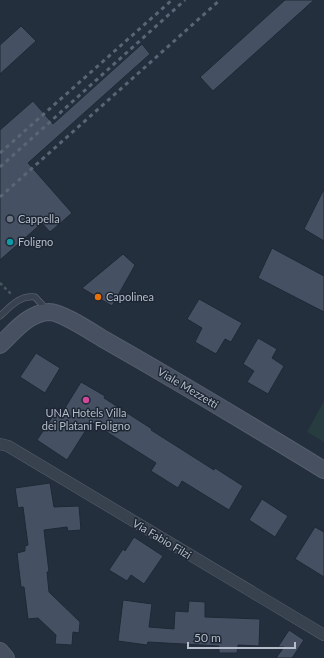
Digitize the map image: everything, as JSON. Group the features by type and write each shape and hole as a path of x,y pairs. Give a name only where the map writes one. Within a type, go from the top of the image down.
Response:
{"main road":[{"path":"0,345 26,320 33,316 49,312"},
{"name":"Viale Mezzetti","path":"49,312 62,316 129,354 324,470"},
{"path":"0,650 6,658"}],"street":[{"name":"Via Fabio Filzi","path":"0,444 8,446 324,636"}],"lane":[{"path":"0,316 17,301 27,296 35,297 49,312"}],"path":[{"path":"0,283 17,301"}],"green space":[{"path":"324,401 324,442 307,432"}],"building":[{"path":"285,0 314,0 213,91 200,77"},
{"path":"21,26 36,41 0,74 0,45"},
{"path":"142,44 150,54 28,163 72,213 50,232 42,223 0,260 0,130 33,101 53,124"},
{"path":"324,189 324,241 304,229"},
{"path":"272,248 324,276 324,312 258,278"},
{"path":"123,254 135,265 112,306 82,288"},
{"path":"199,299 242,323 231,342 225,339 216,354 195,342 202,328 187,319"},
{"path":"258,338 277,349 272,358 284,366 268,394 247,382 254,371 243,364"},
{"path":"36,353 60,368 45,393 20,377"},
{"path":"81,382 105,396 104,398 152,429 151,430 214,470 215,468 243,486 229,510 182,481 178,488 151,471 156,463 91,422 67,460 37,440 55,413 60,416"},
{"path":"50,483 54,507 79,506 81,530 68,531 67,527 44,530 49,572 47,572 49,592 80,622 79,633 73,632 72,645 55,644 56,635 38,618 28,619 24,587 21,587 17,553 25,551 25,546 28,545 23,507 18,508 15,488"},
{"path":"262,499 288,516 275,537 249,520"},
{"path":"315,527 324,532 324,577 295,559"},
{"path":"134,537 163,556 144,584 131,575 127,581 109,570 123,549 125,551"},
{"path":"123,600 152,604 149,627 174,629 175,611 188,612 189,601 205,602 205,617 260,619 259,646 238,645 237,653 219,653 219,646 148,642 147,645 118,641"},
{"path":"289,630 304,640 292,658 276,658 284,647 278,647"}],"railway":[{"path":"0,153 172,0"},
{"path":"0,167 185,0"},
{"path":"0,197 220,0"}],"place":[{"name":"Cappella","path":"10,219"},
{"name":"Foligno","path":"10,242"},
{"name":"Capolinea","path":"98,297"},
{"name":"UNA Hotels Villa dei Platani Foligno","path":"86,400"}]}
